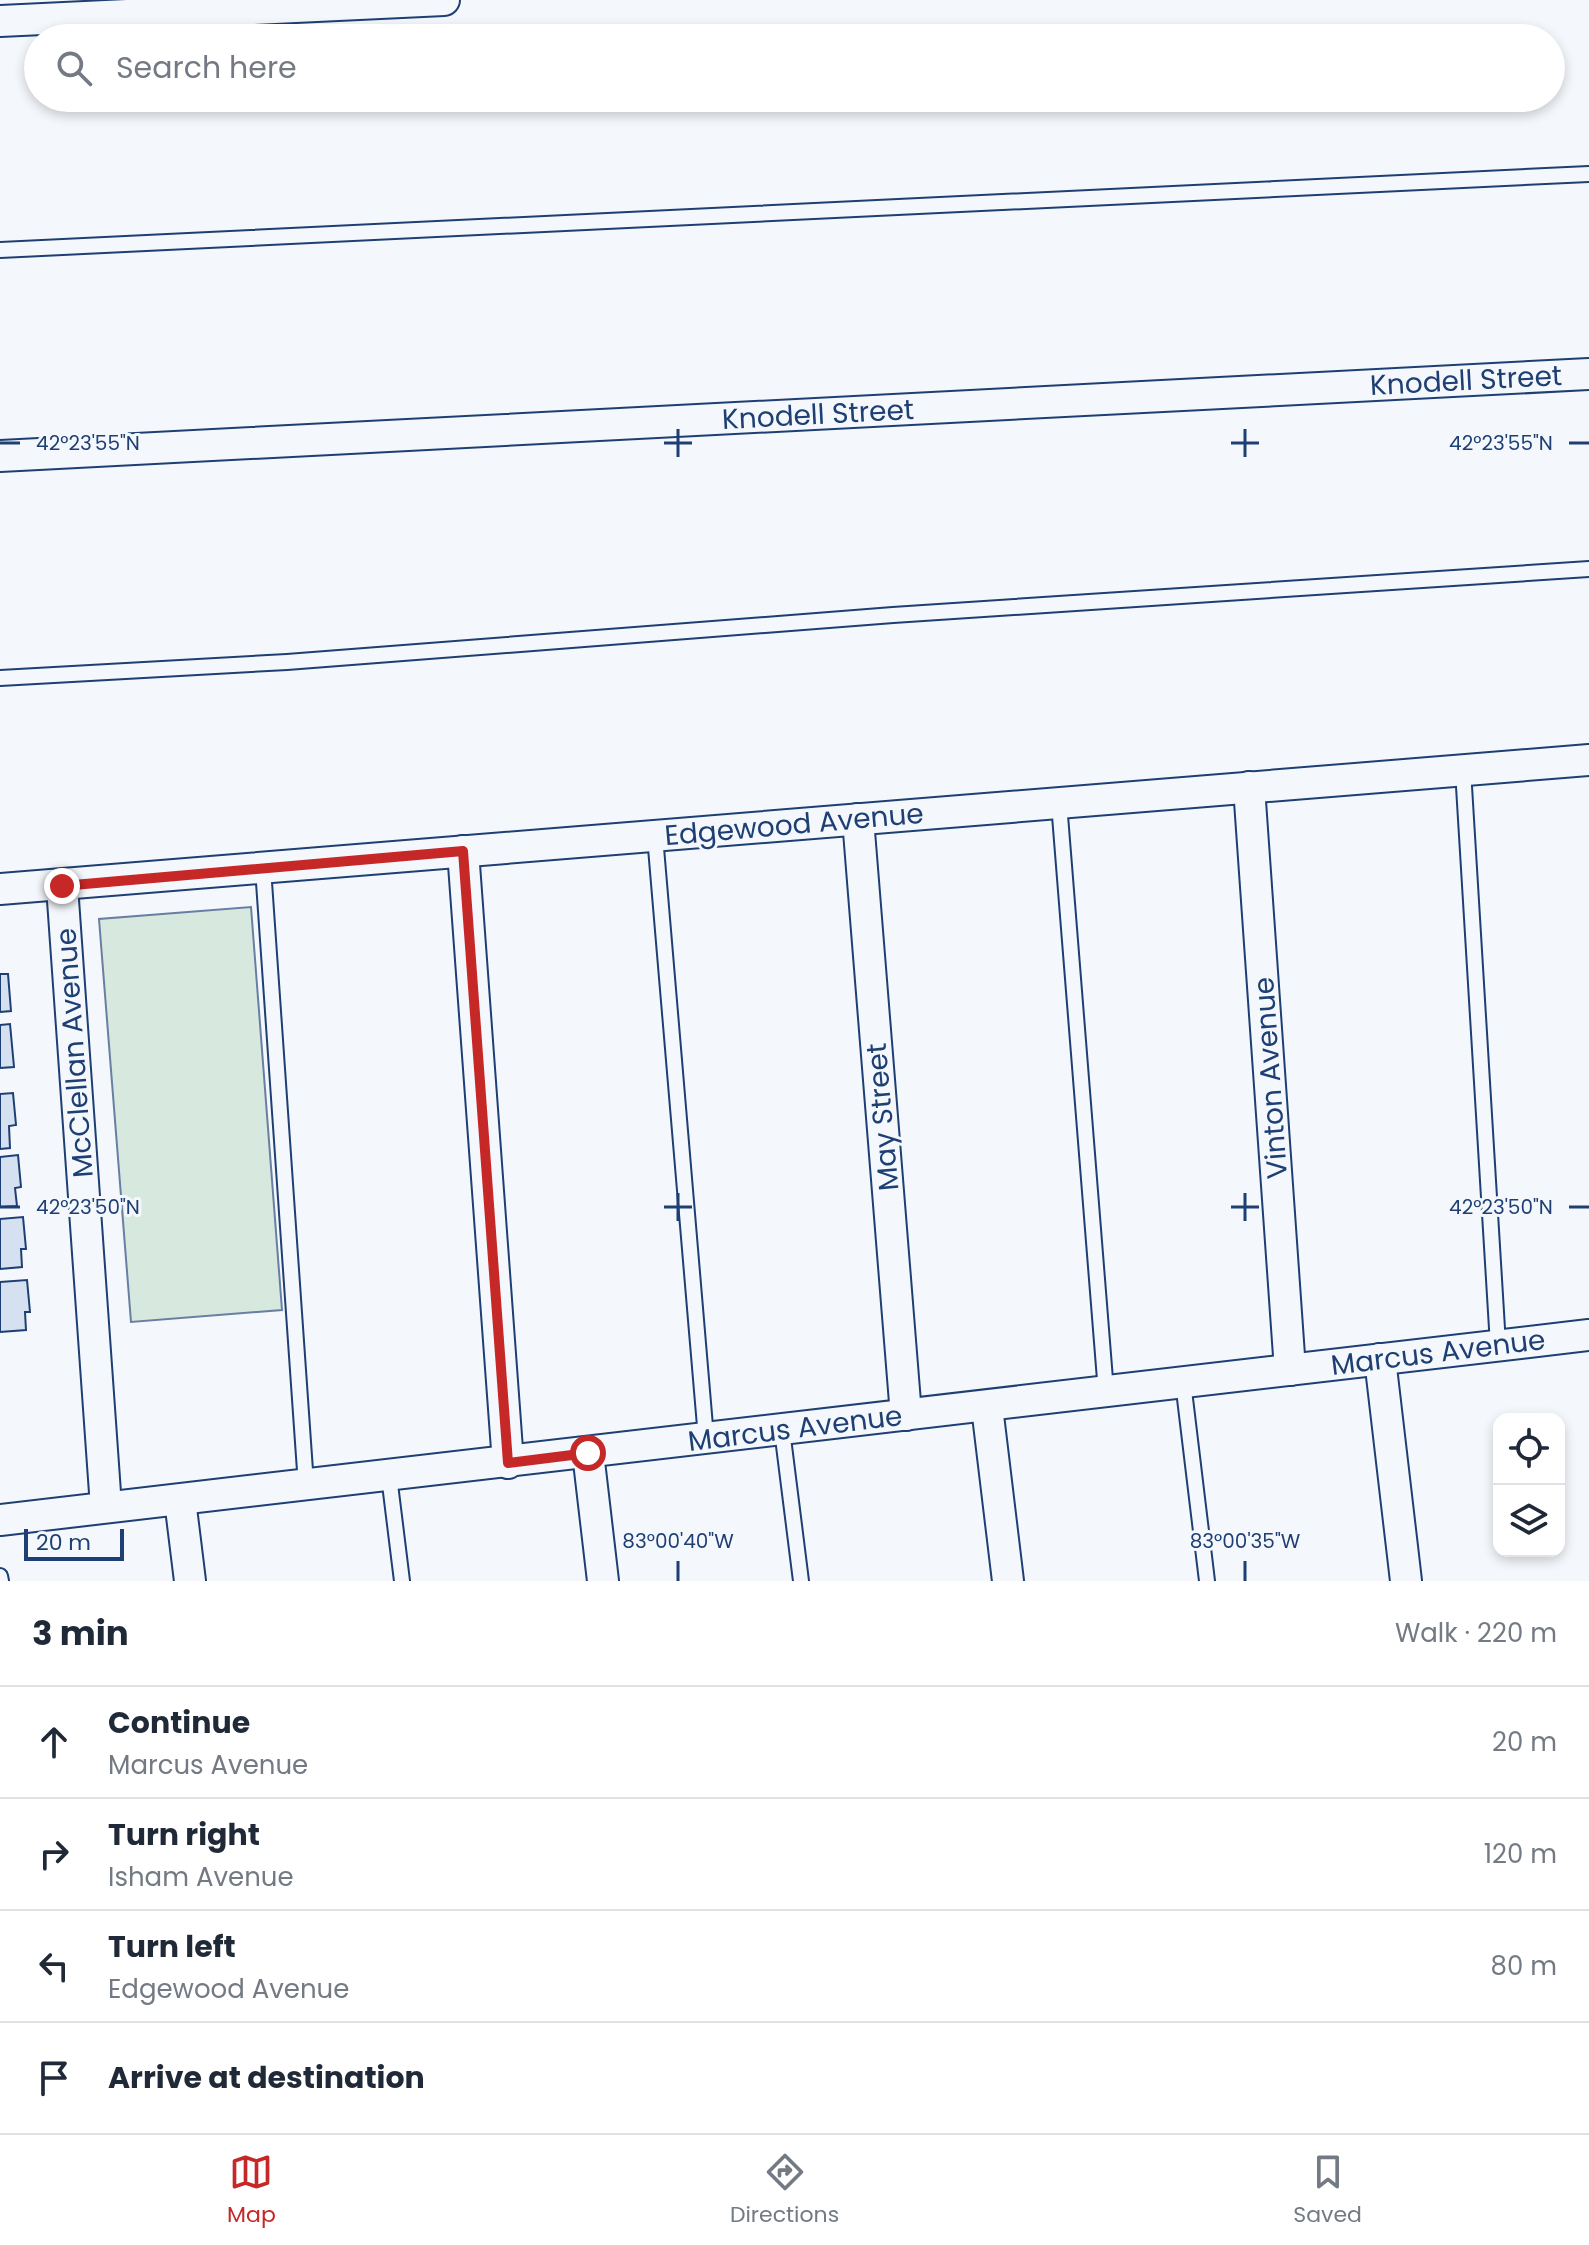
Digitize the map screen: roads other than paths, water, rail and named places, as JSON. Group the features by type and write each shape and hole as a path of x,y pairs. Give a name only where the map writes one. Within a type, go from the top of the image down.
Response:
{"street":[{"path":"0,21 444,0"},
{"name":"Knodell Street","path":"0,456 1589,374"},
{"name":"Edgewood Avenue","path":"0,889 1589,760"},
{"name":"Vinton Avenue","path":"1249,787 1290,1370"},
{"name":"May Street","path":"858,819 906,1415"},
{"path":"463,851 508,1463"},
{"name":"McClellan Avenue","path":"62,886 106,1507"},
{"name":"Marcus Avenue","path":"0,1520 1589,1335"},
{"path":"1380,1359 1406,1581"},
{"path":"987,1407 1008,1581"},
{"path":"588,1453 603,1581"},
{"path":"180,1500 190,1581"}],"lane":[{"path":"0,250 1589,174"},
{"path":"0,678 287,662 909,614 1589,569"},
{"path":"1463,770 1498,1345"},
{"path":"1059,803 1106,1392"},
{"path":"655,836 706,1438"},
{"path":"263,868 306,1486"},
{"path":"1183,1382 1207,1581"},
{"path":"782,1430 801,1581"},
{"path":"389,1476 402,1581"}]}
